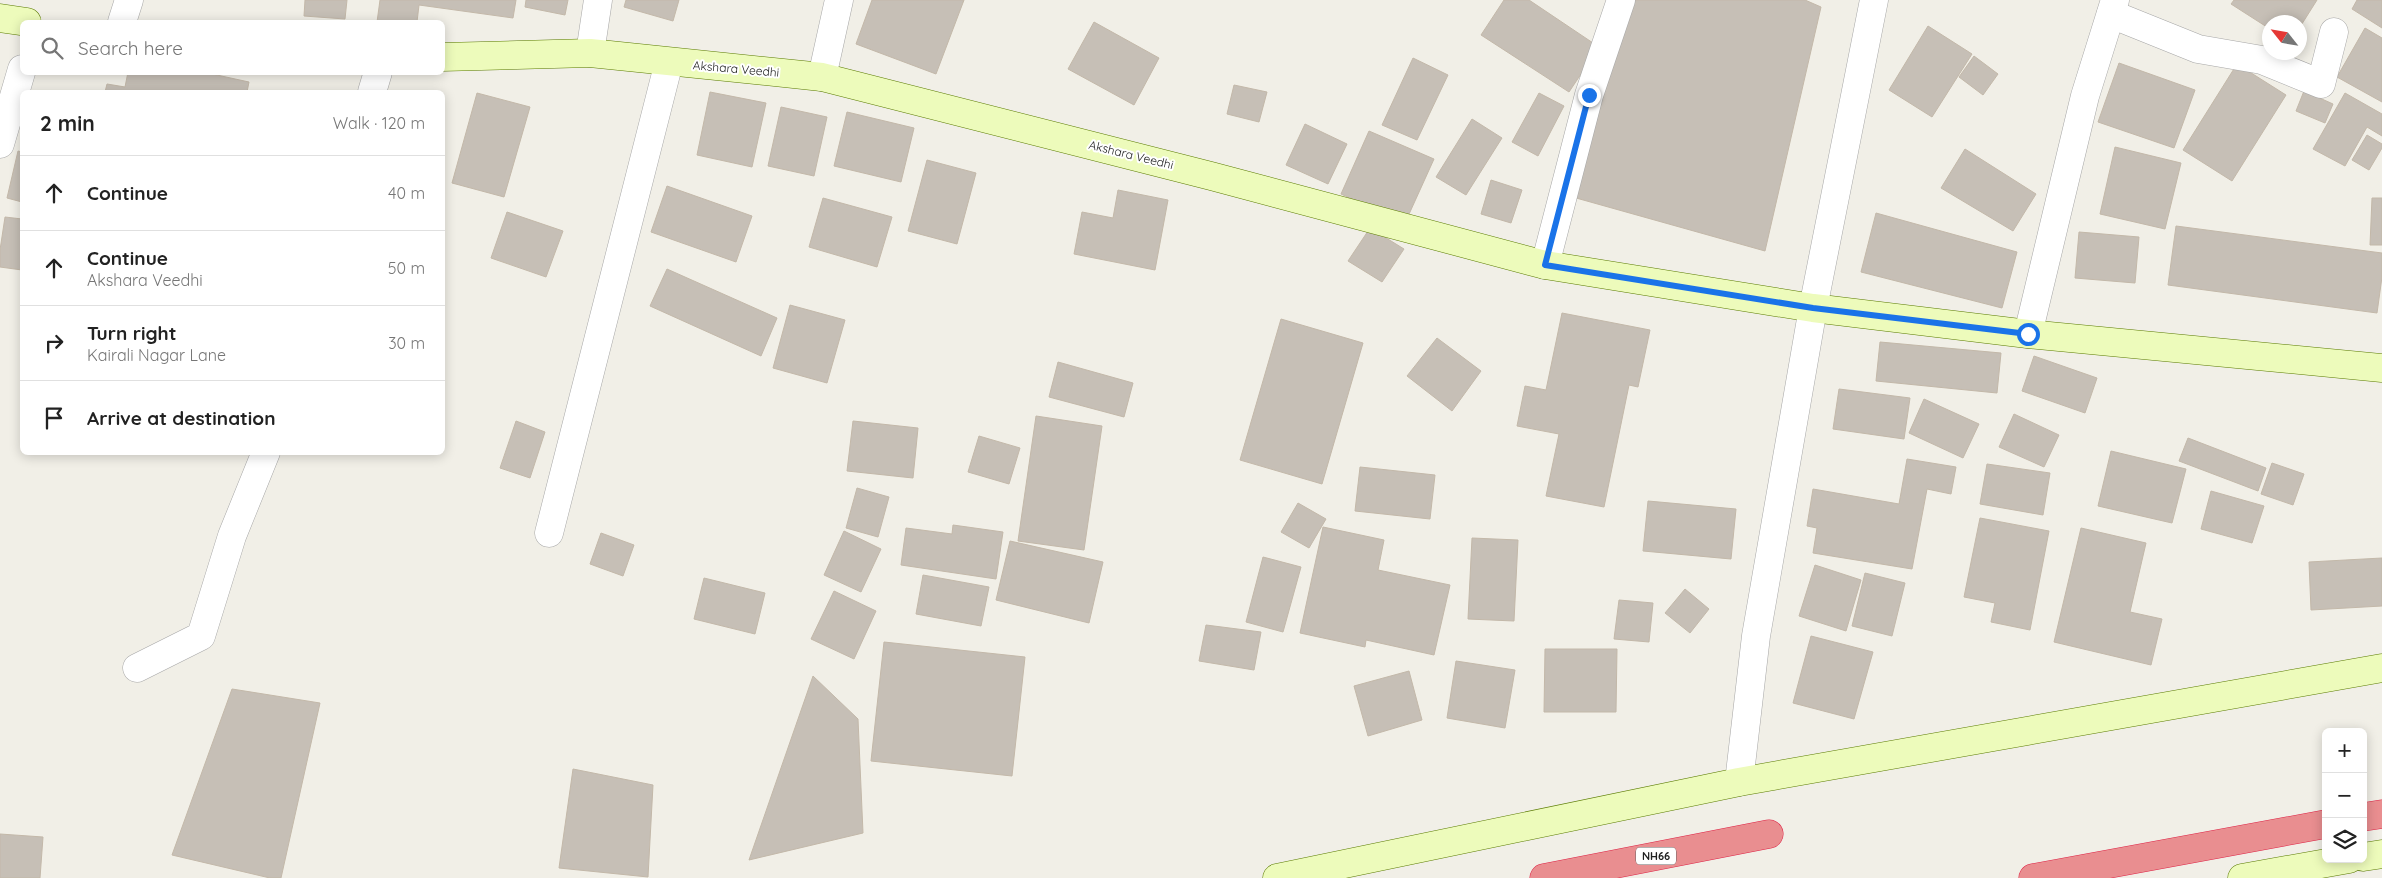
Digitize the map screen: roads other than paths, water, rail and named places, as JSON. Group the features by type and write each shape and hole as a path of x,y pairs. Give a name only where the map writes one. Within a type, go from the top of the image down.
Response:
{"highway":[{"path":"2367,816 2382,814"},
{"path":"2033,878 2322,825"},
{"name":"NH66","path":"1544,878 1769,834"}],"street":[{"path":"123,20 129,0"},
{"path":"590,54 598,0"},
{"path":"822,77 839,0"},
{"path":"1545,265 1589,95 1621,0"},
{"path":"1739,782 1756,636 1813,308 1874,0"},
{"path":"2028,334 2085,96 2113,7 2198,49 2262,60 2321,84 2334,32"},
{"path":"0,18 20,21"},
{"name":"Akshara Veedhi","path":"445,57 590,54 822,77 1205,174 1545,265 1813,308 2028,334 2382,368"},
{"path":"549,533 669,62"},
{"path":"0,144 20,75"},
{"path":"373,90 377,75"},
{"path":"137,668 200,636 232,536 265,455"},
{"path":"1277,878 1739,782 2382,668"},
{"path":"2367,856 2382,854"},
{"path":"2242,878 2326,863"}]}
